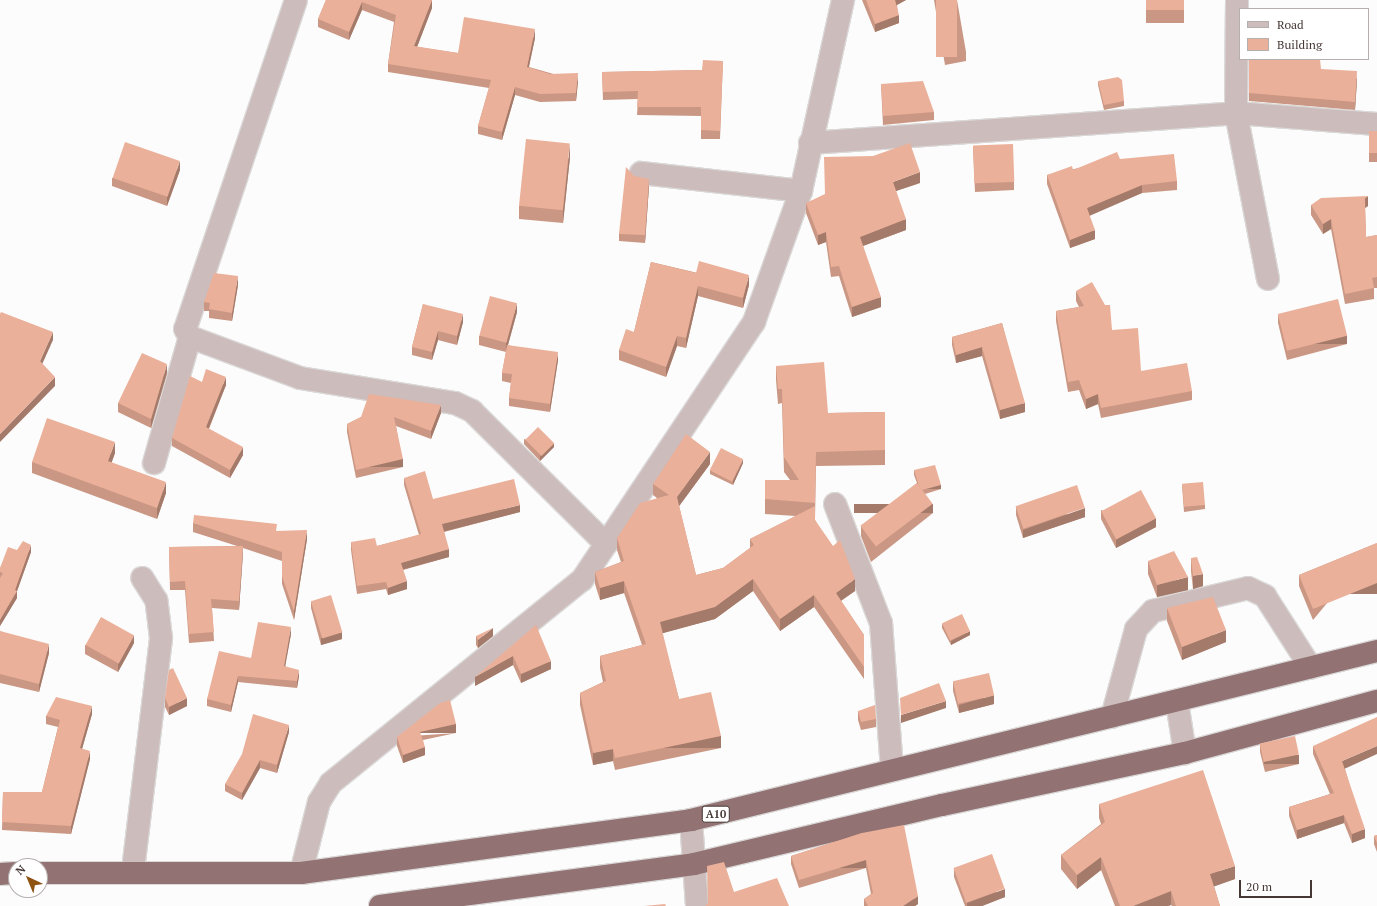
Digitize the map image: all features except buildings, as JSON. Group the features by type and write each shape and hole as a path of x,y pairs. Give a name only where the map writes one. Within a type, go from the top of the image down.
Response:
{"highway":[{"name":"A10","path":"48,873 133,870 301,873 691,820 892,768 1177,702 1377,651"},
{"path":"380,906 694,864 942,805 1185,753 1377,701"}],"street":[{"path":"154,463 190,337 185,322 296,0"},
{"path":"301,873 319,802 331,783 582,580 754,322 801,191 810,143 843,0"},
{"path":"1237,0 1236,113 1268,279"},
{"path":"810,143 1236,113 1377,124"},
{"path":"641,173 801,191"},
{"path":"190,337 300,378 454,402 472,411 606,544"},
{"path":"835,504 881,623 892,768"},
{"path":"133,870 161,638 156,600 142,578"},
{"path":"1112,717 1136,629 1153,611 1248,588 1265,596 1310,668"},
{"path":"1177,702 1185,753"},
{"path":"691,820 697,906"}]}
